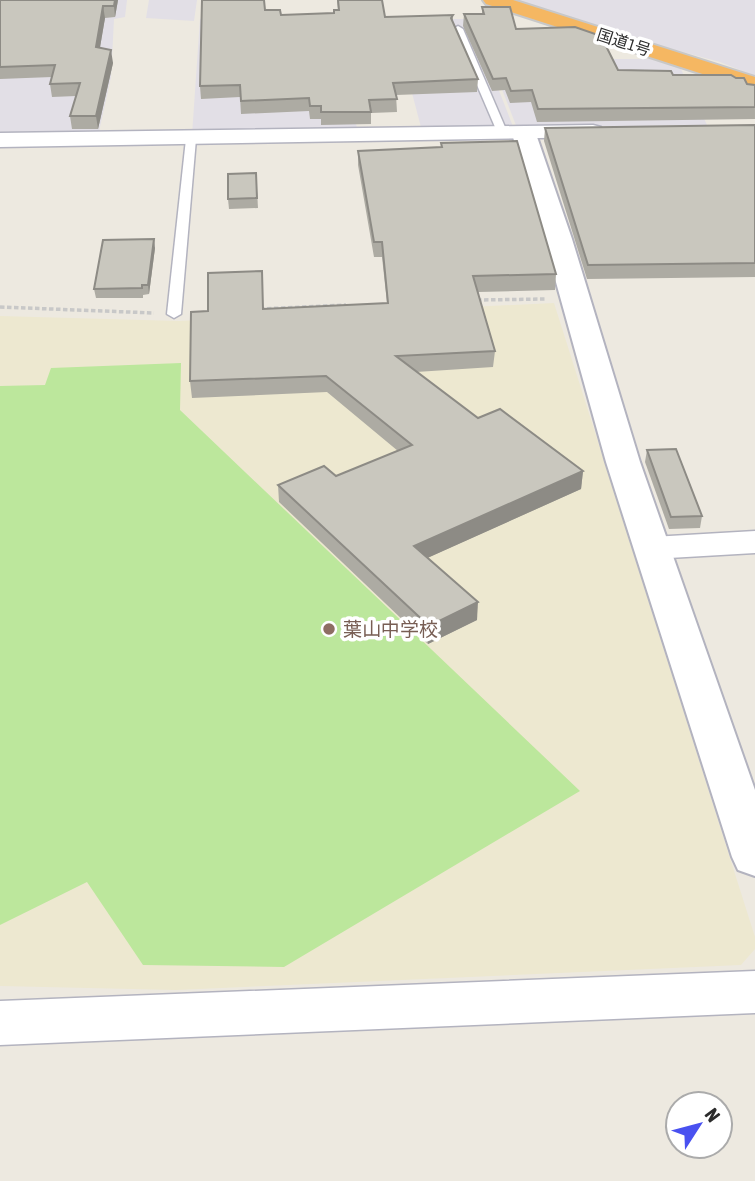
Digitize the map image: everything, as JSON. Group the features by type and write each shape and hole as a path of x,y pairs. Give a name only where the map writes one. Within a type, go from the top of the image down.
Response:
{"highway":[{"name":"国道1号","path":"493,0 755,84"}],"street":[{"path":"0,140 618,131"},
{"path":"513,134 574,298 623,462 755,857"},
{"path":"652,548 755,542"},
{"path":"0,1023 755,992"}],"lane":[{"path":"458,29 513,134"},
{"path":"174,314 191,139"}],"path":[{"path":"473,300 574,298"},
{"path":"257,309 352,305"},
{"path":"0,307 174,314"}],"shaded area":[{"path":"0,0 127,0 125,17 114,19 111,77 98,136 0,134"},
{"path":"149,0 197,0 194,21 146,18"},
{"path":"515,0 755,0 755,76 720,62 653,44"},
{"path":"200,19 477,19 489,65 514,129 422,131 407,74 344,76 358,132 192,135"},
{"path":"654,59 680,67 707,125 517,128 491,61"},
{"name":"葉山中学校","path":"554,303 755,937 755,949 741,965 176,990 0,986 0,316 179,321"}],"green space":[{"path":"181,363 180,410 580,791 284,967 143,965 87,882 0,925 0,386 45,385 51,368"}],"building":[{"path":"0,0 115,0 114,6 103,6 96,47 111,50 96,116 70,116 80,83 50,84 55,65 0,67"},
{"path":"202,0 264,0 265,10 280,10 281,15 334,13 334,10 339,10 338,0 382,0 385,17 453,15 451,18 478,79 393,83 397,99 369,100 371,112 321,112 321,106 310,106 309,98 241,101 240,85 200,86"},
{"path":"482,7 510,7 516,29 575,27 601,36 618,70 671,71 673,75 731,75 744,78 747,84 755,85 755,107 538,109 532,90 511,91 506,78 493,79 464,14 484,14"},
{"path":"755,125 755,263 588,265 545,128"},
{"path":"517,141 556,274 473,276 495,351 396,356 478,418 500,409 583,471 414,546 478,602 429,626 278,485 324,466 336,476 412,445 326,376 190,381 191,312 208,311 208,273 262,271 263,309 388,303 382,242 374,242 358,151 442,147 441,143"},
{"path":"256,173 257,198 228,199 228,174"},
{"path":"154,239 148,285 142,285 142,288 94,289 103,240"},
{"path":"676,449 702,516 671,517 647,450"}],"place":[{"name":"葉山中学校","path":"329,629"}]}
